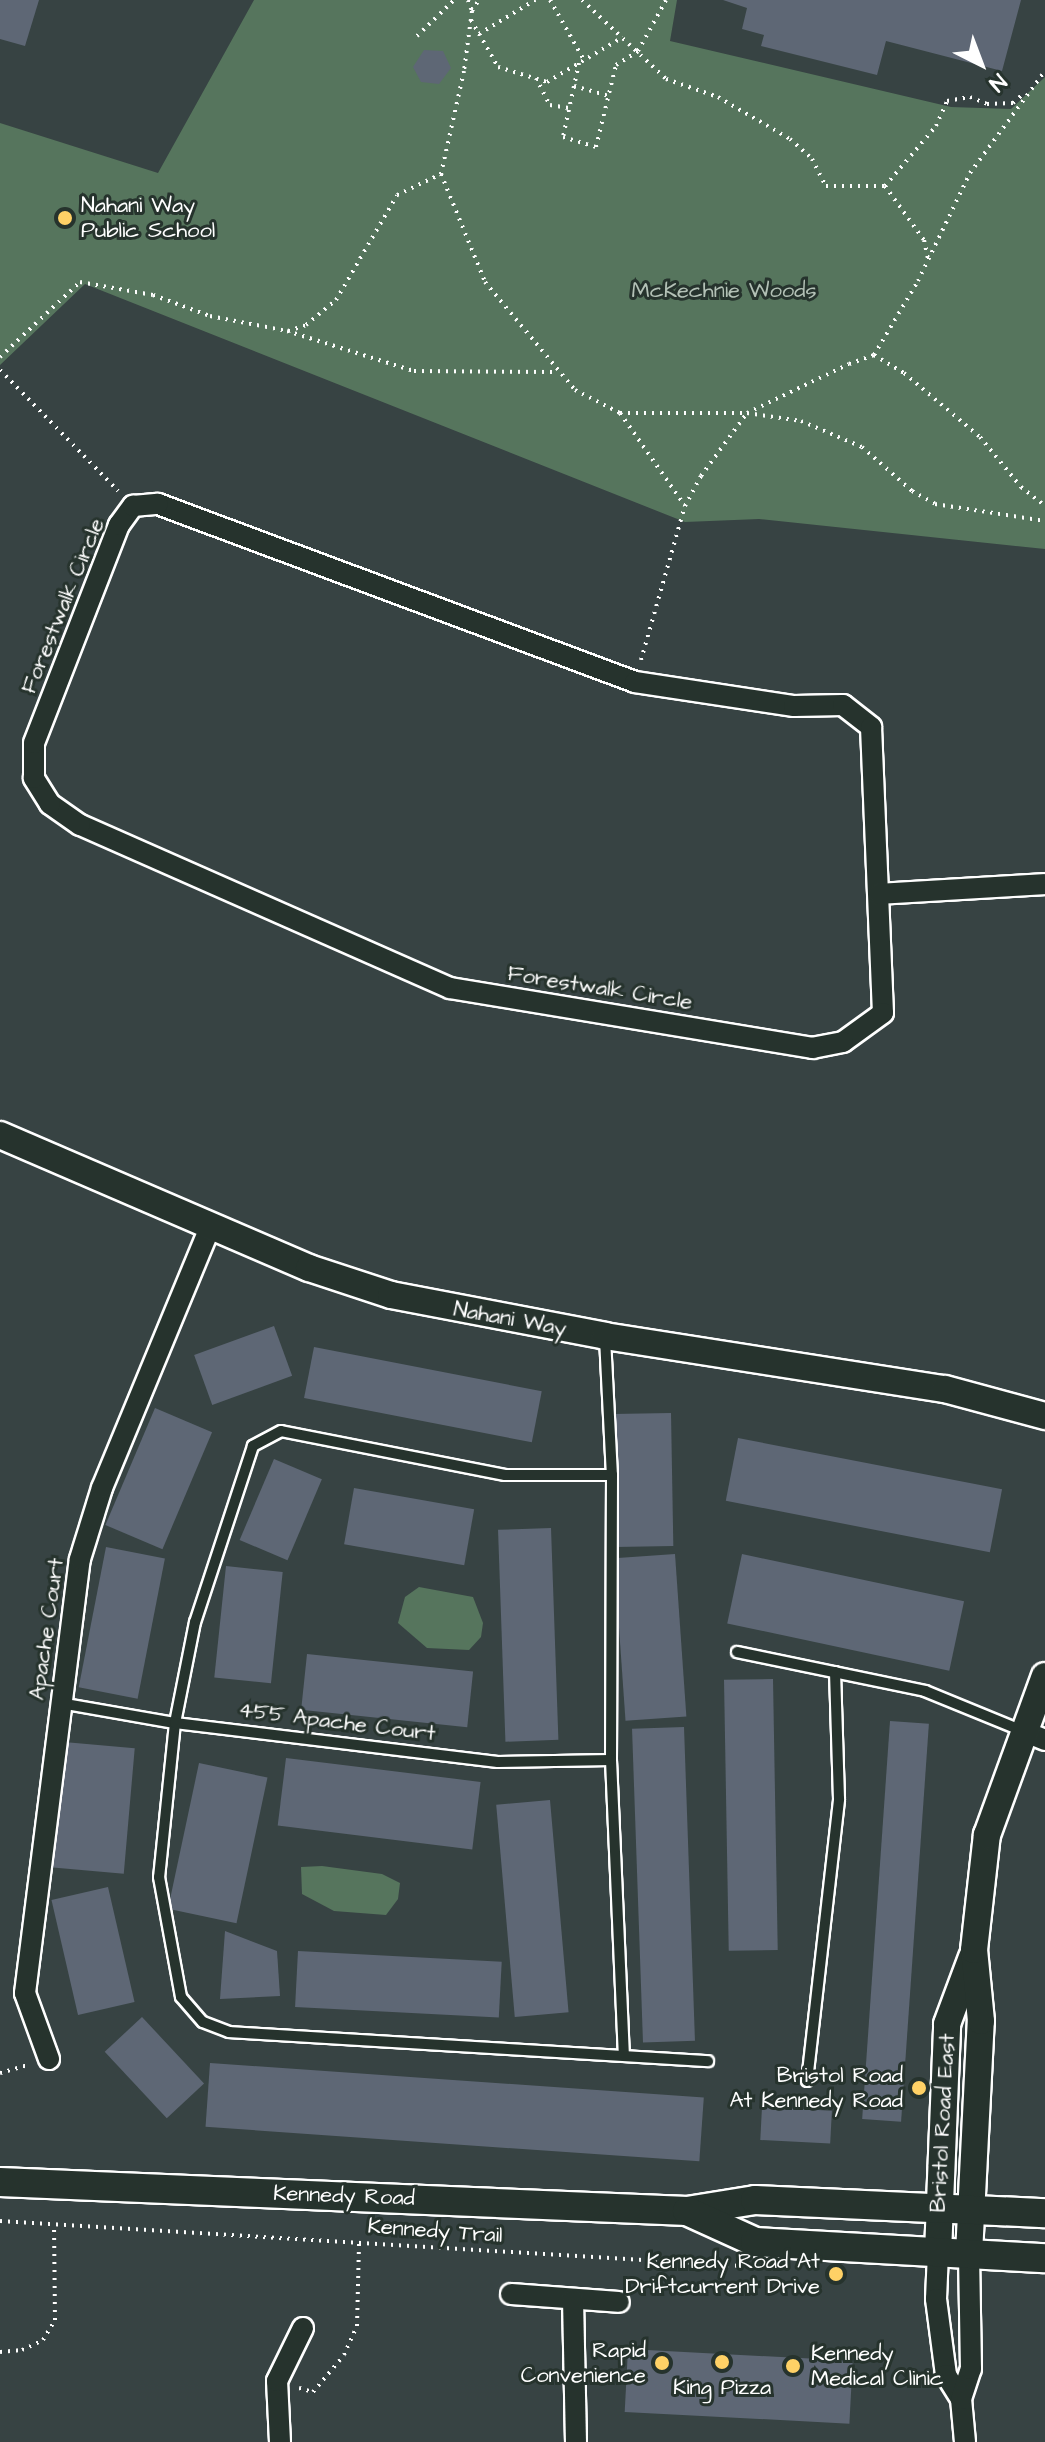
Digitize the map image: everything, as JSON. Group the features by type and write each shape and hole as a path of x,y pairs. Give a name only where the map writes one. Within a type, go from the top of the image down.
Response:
{"main road":[{"name":"Kennedy Road","path":"0,2182 687,2211 755,2200 1045,2213"},
{"name":"Kennedy Road","path":"687,2211 755,2242 1045,2258"}],"street":[{"name":"Forestwalk Circle","path":"158,504 635,682 794,706 843,705 871,727 883,1013 843,1042 813,1048 450,988 80,825 50,804 34,778 34,743 119,525 133,506 158,504"},
{"path":"879,894 1045,884"},
{"name":"Nahani Way","path":"0,1135 309,1268 391,1295 605,1336 945,1389 1045,1416"},
{"name":"Apache Court","path":"49,2059 25,1993 80,1559 93,1513 211,1225"},
{"name":"Bristol Road East","path":"969,2254 981,2021 974,1950 987,1835 1034,1736 1045,1676"},
{"name":"Bristol Road East","path":"938,2253 947,2024 974,1950"},
{"path":"938,2253 936,2299 946,2375 961,2399"},
{"path":"965,2442 961,2399 971,2369 969,2254"},
{"path":"511,2294 619,2302"},
{"path":"573,2299 576,2442"},
{"path":"280,2442 277,2381 303,2328"}],"lane":[{"path":"605,1336 612,1475 611,1760 624,2053"},
{"path":"612,1475 505,1475 281,1431 253,1446 235,1487 195,1622 175,1723 159,1877 181,1997 203,2022 229,2032 624,2053 708,2061"},
{"path":"737,1652 925,1691 1034,1736"},
{"path":"807,2081 839,1799 835,1672"},
{"name":"455 Apache Court","path":"60,1703 175,1723 498,1762 611,1760"}],"path":[{"path":"417,36 454,0"},
{"path":"468,0 472,11"},
{"path":"479,0 472,11 441,174 485,282 556,372 575,390 620,413 784,416 832,432 862,447 912,491 935,504 1045,521"},
{"path":"479,34 535,0"},
{"path":"550,0 581,61 563,137 596,147 616,65 638,51 666,0"},
{"path":"582,0 666,79 718,97 790,139 812,159 826,186 885,186 936,126 947,101 970,97 987,104 1013,103 1028,90"},
{"path":"471,20 498,67 547,82 623,37"},
{"path":"635,682 685,506 747,413 796,385 874,355 928,259 970,173 1028,90 1045,71"},
{"path":"536,78 550,105 569,108"},
{"path":"574,86 609,96"},
{"path":"287,331 306,325 336,300 397,195 441,174"},
{"path":"885,186 924,240 928,259"},
{"path":"0,357 80,282 153,295 222,320 287,331 414,371 556,372"},
{"path":"874,355 904,373 980,437 1021,487 1045,506"},
{"path":"0,370 133,506"},
{"path":"620,413 685,506"},
{"path":"0,2073 49,2059"},
{"name":"Kennedy Trail","path":"0,2221 757,2267"},
{"path":"0,2352 22,2350 43,2340 55,2320 54,2224"},
{"path":"277,2381 313,2392 344,2355 357,2326 359,2242"}],"green space":[{"name":"McKechnie Woods","path":"254,0 677,0 670,41 951,107 1011,109 1045,77 1045,549 759,519 685,522 85,284 0,365 0,123 158,173"},
{"path":"419,1587 473,1597 483,1623 481,1637 469,1650 427,1648 398,1623 405,1597"},
{"path":"322,1866 382,1874 400,1883 398,1899 386,1915 334,1911 302,1894 301,1867"}],"building":[{"path":"0,0 39,0 25,46 0,39"},
{"path":"723,0 1021,0 1002,71 886,41 877,75 761,46 764,35 742,29 747,8"},
{"path":"424,50 443,51 451,68 439,84 421,82 413,67"},
{"path":"274,1326 292,1376 212,1405 194,1355"},
{"path":"314,1347 542,1391 532,1442 304,1398"},
{"path":"155,1408 212,1432 162,1549 105,1525"},
{"path":"671,1413 673,1546 615,1547 613,1414"},
{"path":"738,1438 1002,1489 990,1552 726,1501"},
{"path":"274,1459 322,1479 287,1560 240,1540"},
{"path":"354,1488 474,1509 464,1565 344,1544"},
{"path":"551,1528 558,1740 505,1742 498,1530"},
{"path":"106,1547 165,1558 138,1699 79,1687"},
{"path":"675,1554 686,1717 626,1721 614,1558"},
{"path":"742,1554 964,1601 949,1671 727,1623"},
{"path":"226,1566 283,1572 271,1683 214,1677"},
{"path":"307,1654 473,1671 467,1727 301,1710"},
{"path":"773,1679 778,1950 729,1951 724,1680"},
{"path":"890,1721 929,1724 901,2122 862,2119"},
{"path":"684,1727 695,2041 643,2043 632,1729"},
{"path":"64,1742 135,1748 124,1874 53,1868"},
{"path":"286,1758 481,1782 472,1849 278,1825"},
{"path":"199,1763 267,1778 236,1923 168,1909"},
{"path":"550,1800 569,2012 515,2017 496,1805"},
{"path":"108,1887 135,2002 78,2015 51,1900"},
{"path":"225,1931 277,1951 280,1996 220,1999"},
{"path":"298,1951 502,1962 499,2018 295,2007"},
{"path":"142,2017 204,2084 167,2118 105,2052"},
{"path":"210,2063 704,2098 699,2161 206,2127"},
{"path":"762,2107 832,2111 830,2144 760,2140"},
{"path":"628,2349 853,2361 849,2424 625,2412"}],"place":[{"name":"Nahani Way Public School","path":"65,218"},
{"name":"Bristol Road At Kennedy Road","path":"919,2088"},
{"name":"Kennedy Road At Driftcurrent Drive","path":"836,2274"},
{"name":"King Pizza","path":"722,2362"},
{"name":"Rapid Convenience","path":"662,2363"},
{"name":"Kennedy Medical Clinic","path":"793,2366"}]}
